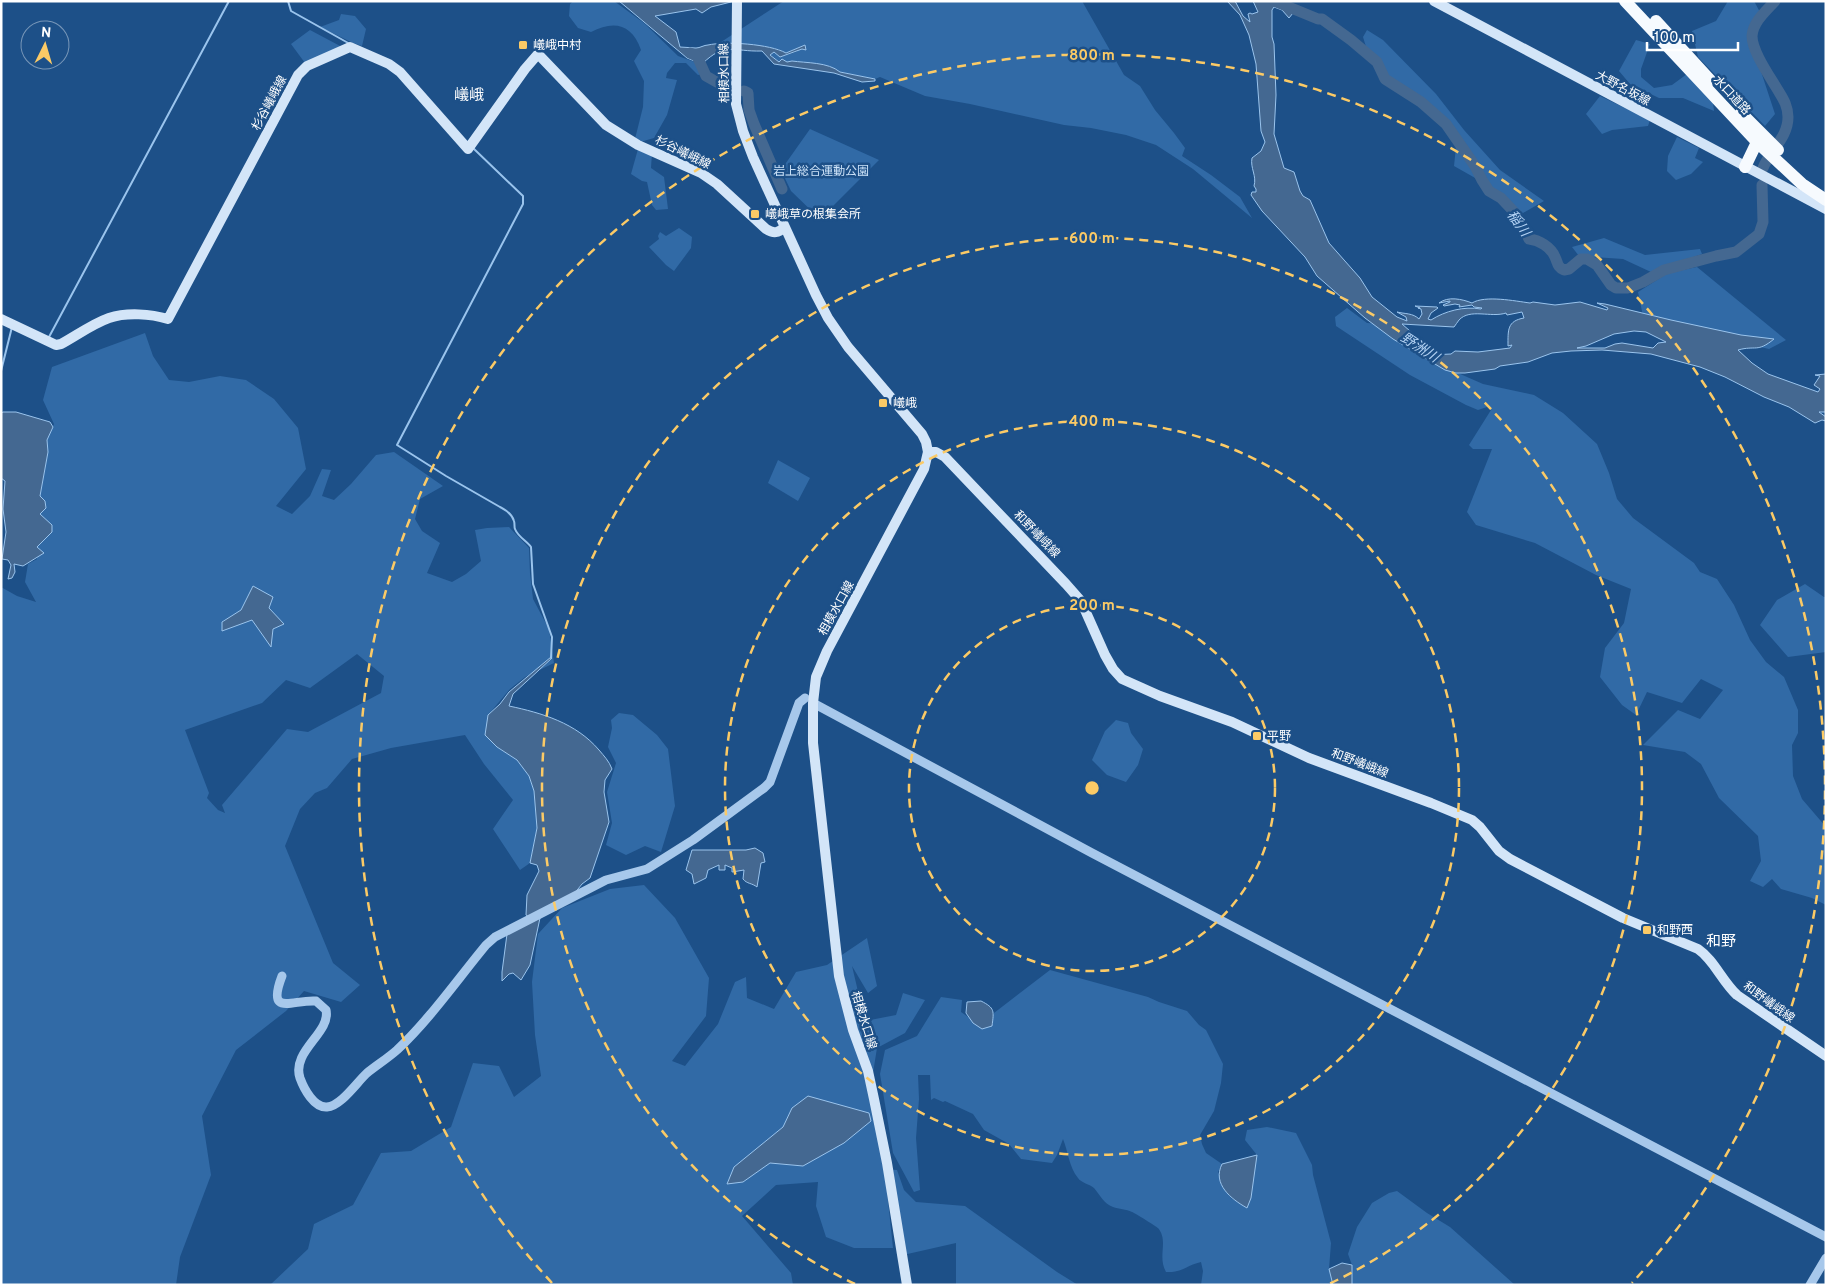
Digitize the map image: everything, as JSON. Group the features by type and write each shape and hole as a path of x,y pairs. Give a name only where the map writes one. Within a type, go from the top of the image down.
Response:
{"highway":[{"name":"水口道路","path":"1625,1 1765,145 1779,157 1802,184 1825,199"},
{"name":"水口道路","path":"1637,1 1765,145"},
{"path":"1745,167 1765,145"}],"main road":[{"name":"相模水口線","path":"737,1 736,104 743,131 828,318 848,347 922,434 928,452 924,469 827,651 816,677 809,701 839,976 853,1030 868,1071 887,1163 907,1285"},
{"name":"大野名坂線","path":"1434,1 1800,197 1825,199"},
{"name":"杉谷嶬峨線","path":"1,318 56,345 100,322 118,316 148,315 168,318 298,75 307,66 350,47 389,64 400,72 468,149 525,69 538,54 606,125 638,145 701,173 718,184 772,233 779,232 785,227"},
{"name":"和野嶬峨線","path":"928,452 936,452 945,457 1066,584 1081,602 1106,655 1114,670 1122,679 1160,696 1232,722 1309,758 1472,820 1499,851 1510,859 1622,918 1706,954 1728,987 1737,995 1826,1056"}],"street":[{"path":"282,976 277,990 280,1002 289,1004 316,1001 326,1010 325,1021 302,1058 299,1074 304,1088 316,1103 324,1107 332,1106 366,1073 397,1049 428,1016 486,945 495,937 606,880 647,869 693,840 764,788 770,782 799,703 809,701 1092,853 1826,1237"},
{"path":"1810,1285 1826,1258"}],"green space":[{"path":"573,1 614,1 644,23 678,56 706,66 707,73 698,75 686,63 675,63 667,73 666,78 677,80 667,115 654,138 640,142 635,139 643,107 644,81 634,61 641,50 637,41 633,35 621,27 607,26 591,32 578,28 569,16 570,4"},
{"path":"784,1 1082,1 1124,75 1140,86 1155,110 1185,148 1182,156 1240,197 1252,218 1193,169 1156,145 1126,135 1064,125 925,96 880,77 875,79 840,72 834,68 819,64 779,62 770,54 774,52 780,57 796,52 805,45 786,53 778,49 718,44"},
{"path":"1728,1 1754,1 1761,14 1750,38 1775,114 1765,126 1698,57 1692,31 1716,21"},
{"path":"341,14 355,16 366,29 362,46 320,27 339,20"},
{"path":"310,30 342,47 305,63 291,44"},
{"path":"1367,30 1383,40 1436,94 1464,130 1500,170 1544,201 1523,213 1507,211 1491,187 1454,166 1457,137 1436,112 1388,78 1367,50 1363,37"},
{"path":"1636,40 1650,44 1641,69 1641,77 1654,88 1672,85 1687,74 1713,103 1714,111 1683,98 1659,98 1630,84 1619,71"},
{"path":"1600,96 1650,120 1648,126 1612,130 1602,134 1586,114"},
{"name":"岩上総合運動公園","path":"810,129 879,160 820,219 791,191 781,170"},
{"path":"1677,137 1699,148 1695,158 1703,162 1691,174 1676,180 1667,171 1668,156"},
{"path":"638,149 652,153 651,168 664,177 668,209 656,210 652,205 647,182 631,174"},
{"path":"679,228 692,237 691,248 674,271 649,247 659,239 660,232 666,236"},
{"path":"1604,238 1645,255 1700,249 1702,254 1651,272 1623,259 1579,256 1572,247"},
{"path":"1697,267 1786,340 1769,349 1699,333 1643,316 1638,292 1668,273"},
{"path":"1347,308 1367,323 1383,324 1442,366 1483,384 1534,395 1563,413 1597,444 1617,499 1633,518 1694,563 1700,572 1717,579 1734,605 1750,640 1766,662 1784,677 1798,710 1798,733 1792,745 1793,776 1802,799 1826,827 1826,905 1812,898 1781,889 1772,879 1763,887 1750,881 1761,861 1758,836 1719,798 1701,764 1685,752 1643,745 1678,710 1700,719 1723,690 1701,679 1682,703 1647,692 1636,715 1622,705 1600,677 1605,648 1624,623 1631,589 1596,575 1535,543 1476,525 1467,512 1492,449 1473,449 1469,445 1491,410 1487,407 1478,410 1466,405 1410,375 1336,326 1335,317"},
{"path":"145,333 153,356 169,380 189,382 220,376 246,380 274,399 298,428 306,469 276,506 292,514 310,496 322,469 331,470 322,496 334,500 351,484 376,455 394,452 443,486 420,499 415,519 422,531 440,543 427,573 452,582 466,574 481,561 475,530 509,527 529,548 533,599 549,629 554,663 525,677 510,689 488,715 497,747 517,760 529,776 534,791 537,828 530,863 520,870 493,829 513,800 484,764 465,735 391,748 352,759 327,788 315,793 300,809 285,846 333,963 360,985 341,1002 304,991 286,1011 236,1050 202,1116 211,1175 180,1257 176,1285 1,1285 1,587 17,596 36,602 25,582 28,564 37,559 40,496 48,452 47,440 54,424 43,400 52,367","holes":["357,654 384,676 381,693 308,732 287,729 222,805 225,813 218,810 207,798 209,793 185,730 262,703 286,680 310,688"]},
{"path":"778,460 810,478 798,501 768,483"},
{"path":"1805,584 1826,597 1826,652 1788,657 1760,625 1777,600"},
{"path":"619,713 633,715 657,735 668,749 675,806 661,852 645,846 626,855 606,845 612,823 607,792 616,763 608,747 612,728 611,720"},
{"path":"1116,720 1128,723 1131,733 1143,749 1138,765 1126,782 1107,775 1092,760 1105,731"},
{"path":"644,885 675,918 709,978 706,1016 672,1061 685,1066 718,1024 735,982 746,977 747,998 774,1009 796,972 827,965 867,938 877,986 868,993 852,966 865,1021 896,1015 903,993 925,1000 905,1033 877,1048 873,1073 884,1169 897,1170 904,1190 916,1202 965,1206 1078,1285 956,1285 956,1243 903,1255 887,1191 893,1248 854,1248 826,1237 816,1206 818,1182 776,1185 742,1216 791,1273 793,1285 270,1285 308,1249 314,1224 353,1205 381,1153 411,1151 451,1127 473,1063 499,1066 514,1097 541,1076 535,1035 532,982 538,934 562,908 610,889"},
{"path":"1050,970 1148,997 1187,1011 1206,1030 1223,1064 1221,1083 1214,1111 1200,1135 1206,1153 1222,1164 1218,1172 1231,1198 1247,1208 1257,1155 1245,1140 1247,1130 1267,1127 1296,1133 1312,1165 1331,1243 1329,1269 1333,1285 1201,1285 1203,1271 1201,1262 1180,1270 1166,1272 1163,1260 1163,1238 1158,1228 1132,1212 1110,1206 1094,1188 1079,1180 1073,1169 1063,1139 1052,1163 1021,1159 1009,1144 984,1130 973,1114 945,1101 934,1098 931,1100 930,1075 918,1075 919,1099 916,1138 920,1190 914,1192 893,1153 880,1074 885,1050 917,1036 941,997 962,1000 961,1012 980,1025 991,1022 994,1013"},
{"path":"1397,1191 1450,1227 1515,1285 1352,1285 1352,1265 1348,1254 1357,1227 1372,1203 1389,1193"}],"water":[{"path":"619,1 735,1 711,7 702,13 696,9 655,16 676,32 680,47 696,48 706,45 736,43 770,47 786,53 805,45 806,50 802,49 780,57 774,52 770,55 779,62 782,59 787,62 829,66 840,72 875,79 875,81 862,82 834,73 774,64 762,51 724,50 717,52 702,64 687,58"},
{"name":"野洲川","path":"1227,1 1235,1 1243,16 1250,22 1248,14 1258,12 1253,1 1283,1 1304,13 1293,13 1289,18 1282,10 1274,7 1272,10 1276,95 1274,134 1284,168 1294,172 1300,191 1303,196 1310,200 1329,243 1360,278 1372,297 1397,317 1407,321 1406,317 1397,312 1412,315 1419,319 1422,314 1421,309 1415,306 1437,307 1428,319 1431,320 1455,310 1482,308 1472,305 1459,307 1460,305 1455,304 1443,305 1450,301 1439,303 1447,299 1460,299 1472,303 1484,299 1492,299 1555,305 1580,302 1607,310 1608,308 1597,303 1741,335 1774,339 1764,346 1738,350 1768,374 1818,392 1820,389 1814,385 1820,376 1815,375 1826,374 1826,412 1819,412 1826,417 1826,421 1822,420 1815,423 1789,407 1764,397 1725,377 1700,367 1651,354 1602,350 1571,351 1552,353 1528,362 1500,366 1495,369 1456,373 1445,370 1393,339 1365,318 1317,276 1305,257 1262,211 1251,195 1252,192 1256,192 1252,158 1261,151 1265,142 1261,131 1256,64 1249,35 1240,15","holes":["1522,312 1524,318 1518,319 1511,324 1508,335 1508,346 1512,345 1510,348 1478,352 1455,351 1451,354 1431,355 1418,338 1402,324 1454,327 1464,316 1506,313 1507,315","1634,331 1646,332 1666,342 1658,343 1653,348 1622,343 1605,348 1577,348 1614,334"]},
{"path":"16,412 50,422 53,427 47,440 48,452 40,496 45,501 46,508 40,514 52,525 52,532 37,547 44,553 23,566 14,564 15,572 12,578 8,579 11,565 8,560 2,559 6,532 3,509 5,481 1,478 1,413"},
{"path":"253,586 273,597 269,608 284,624 273,629 271,647 252,620 222,631 222,622 241,610"},
{"path":"551,657 513,694 509,706 558,720 580,733 599,750 612,769 605,780 604,792 609,822 590,878 574,894 529,917 526,915 527,895 539,871 537,865 530,863 537,828 534,791 529,776 517,760 497,747 485,735 488,715 509,692"},
{"path":"755,848 763,853 765,862 761,863 757,887 743,879 744,870 732,872 732,868 725,865 725,870 719,870 719,865 708,870 706,878 694,884 692,874 686,870 692,850 746,850"},
{"path":"540,918 530,965 521,980 513,973 509,974 502,981 507,934"},
{"path":"981,1001 993,1010 992,1026 982,1029 973,1023 966,1013 967,1002"},
{"path":"808,1096 869,1113 871,1121 844,1143 803,1166 770,1163 743,1182 727,1184 734,1167 783,1127 792,1108"},
{"path":"1257,1155 1251,1198 1247,1208 1225,1190 1219,1178 1220,1171 1222,1164"},
{"path":"1342,1263 1352,1265 1352,1285 1333,1285 1329,1269"}],"waterway":[{"path":"49,337 229,1"},
{"path":"288,1 291,11 350,44"},
{"name":"稲川","path":"1274,1 1322,19 1377,62 1385,79 1421,102 1446,124 1475,166 1489,191 1501,198 1517,215 1529,239 1541,242 1548,247 1559,266 1564,270 1569,269 1581,259 1587,259 1597,265 1611,285 1616,288 1628,288 1664,270 1736,252 1759,234 1763,222 1762,185"},
{"name":"稲川","path":"1763,168 1782,138 1788,117 1783,98 1758,57 1752,36 1757,21 1775,1"},
{"path":"690,53 697,56 706,76 722,85"},
{"path":"744,91 748,93 749,110 782,189"},
{"path":"473,148 523,196 523,204 397,445 504,509 512,516 516,532 531,547 533,584 552,637 551,658"},
{"path":"1,371 12,327"}],"place":[{"name":"嶬峨中村","path":"523,45"},
{"name":"嶬峨草の根集会所","path":"755,214"},
{"name":"嶬峨","path":"883,403"},
{"name":"平野","path":"1257,736"},
{"name":"和野西","path":"1647,930"}],"district":[{"name":"嶬峨","path":"469,95"},
{"name":"和野","path":"1721,941"}]}
